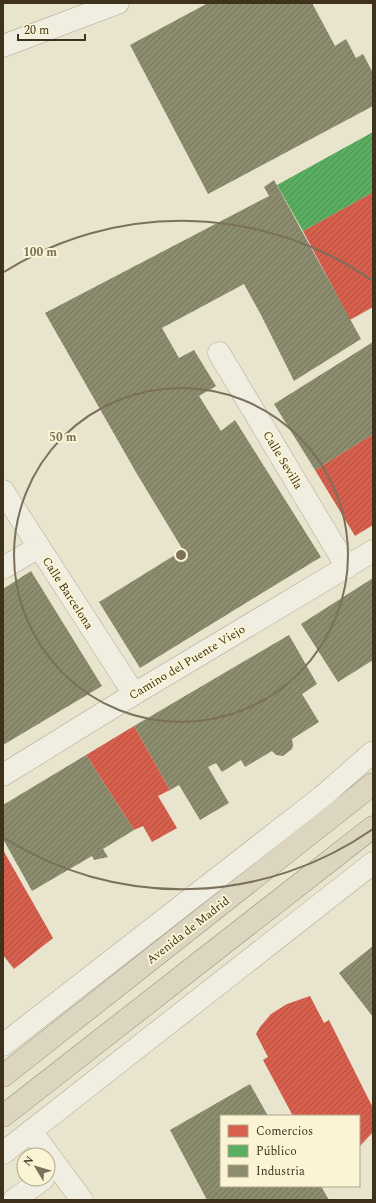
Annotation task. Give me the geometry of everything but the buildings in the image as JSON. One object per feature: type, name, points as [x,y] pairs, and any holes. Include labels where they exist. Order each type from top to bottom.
[{"type":"highway","name":"Avenida de Madrid","points":[[3,1076],[373,784]]},
{"type":"highway","points":[[3,1116],[373,827]]},
{"type":"street","points":[[3,46],[118,3]]},
{"type":"street","name":"Calle Sevilla","points":[[219,353],[347,567]]},
{"type":"street","name":"Calle Barcelona","points":[[3,491],[134,694]]},
{"type":"street","points":[[3,568],[39,547]]},
{"type":"street","name":"Camino del Puente Viejo","points":[[3,775],[134,694],[373,551]]},
{"type":"street","points":[[3,1044],[323,796],[373,752]]},
{"type":"street","points":[[3,1153],[373,863]]},
{"type":"street","points":[[32,1131],[39,1147]]},
{"type":"street","points":[[56,1179],[82,1200]]},
{"type":"street","points":[[14,1200],[32,1187]]}]
